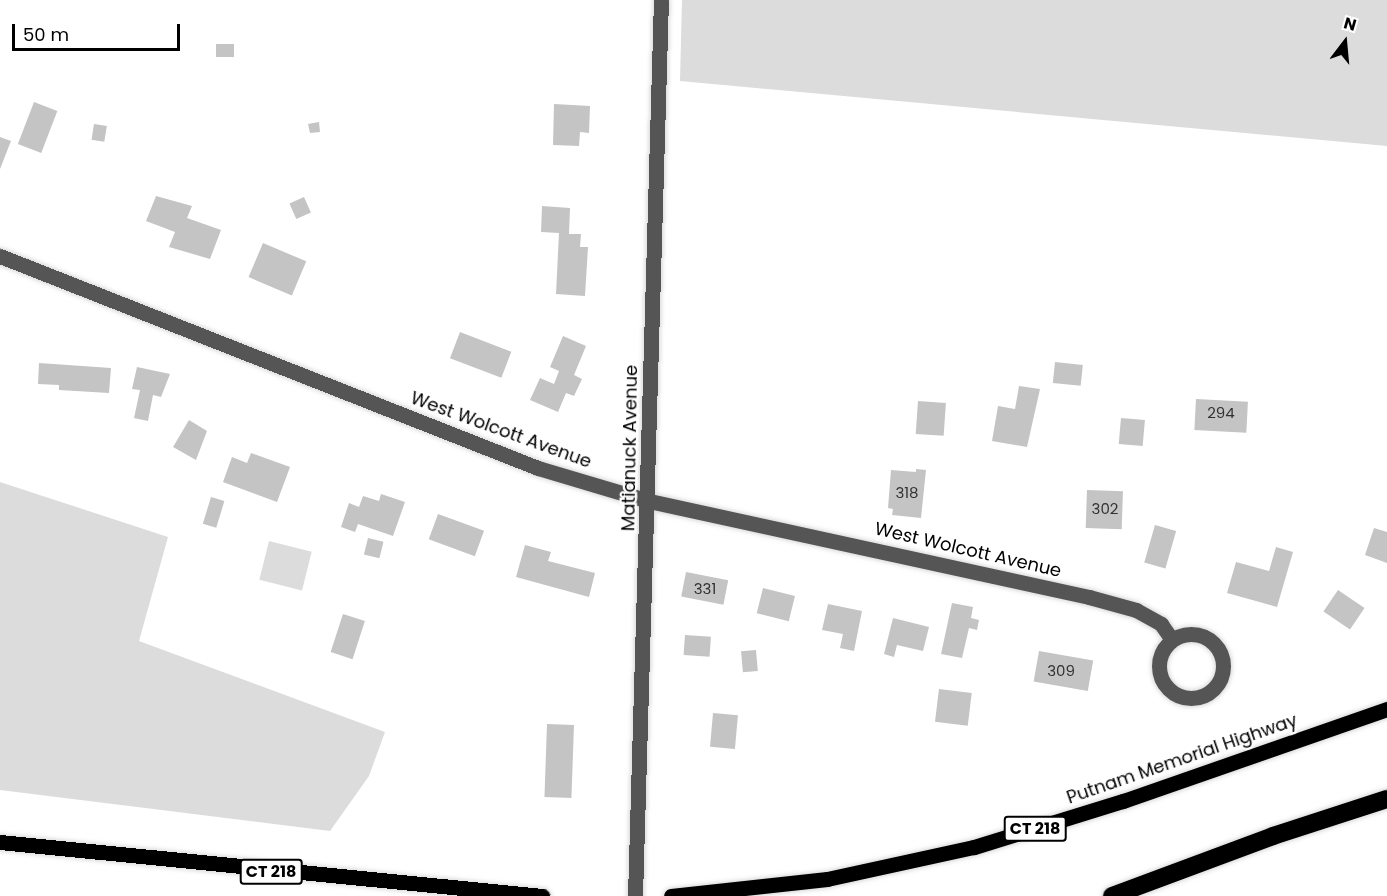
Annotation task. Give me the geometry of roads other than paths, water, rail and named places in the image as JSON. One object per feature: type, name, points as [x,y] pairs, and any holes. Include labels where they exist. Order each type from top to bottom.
[{"type":"highway","points":[[1112,896],[1273,836],[1387,799]]},
{"type":"main road","name":"Putnam Memorial Highway","points":[[671,896],[827,879],[974,847],[1123,801],[1387,709]]},
{"type":"main road","name":"CT 218","points":[[0,842],[542,896]]},
{"type":"street","name":"Matianuck Avenue","points":[[635,896],[649,501],[661,0]]},
{"type":"street","name":"West Wolcott Avenue","points":[[0,256],[537,468],[649,501],[1089,597],[1136,610],[1161,624],[1172,640]]},
{"type":"street","points":[[1194,634],[1216,645],[1223,668],[1212,690],[1188,698],[1166,686],[1159,661],[1172,640],[1194,634]]}]
